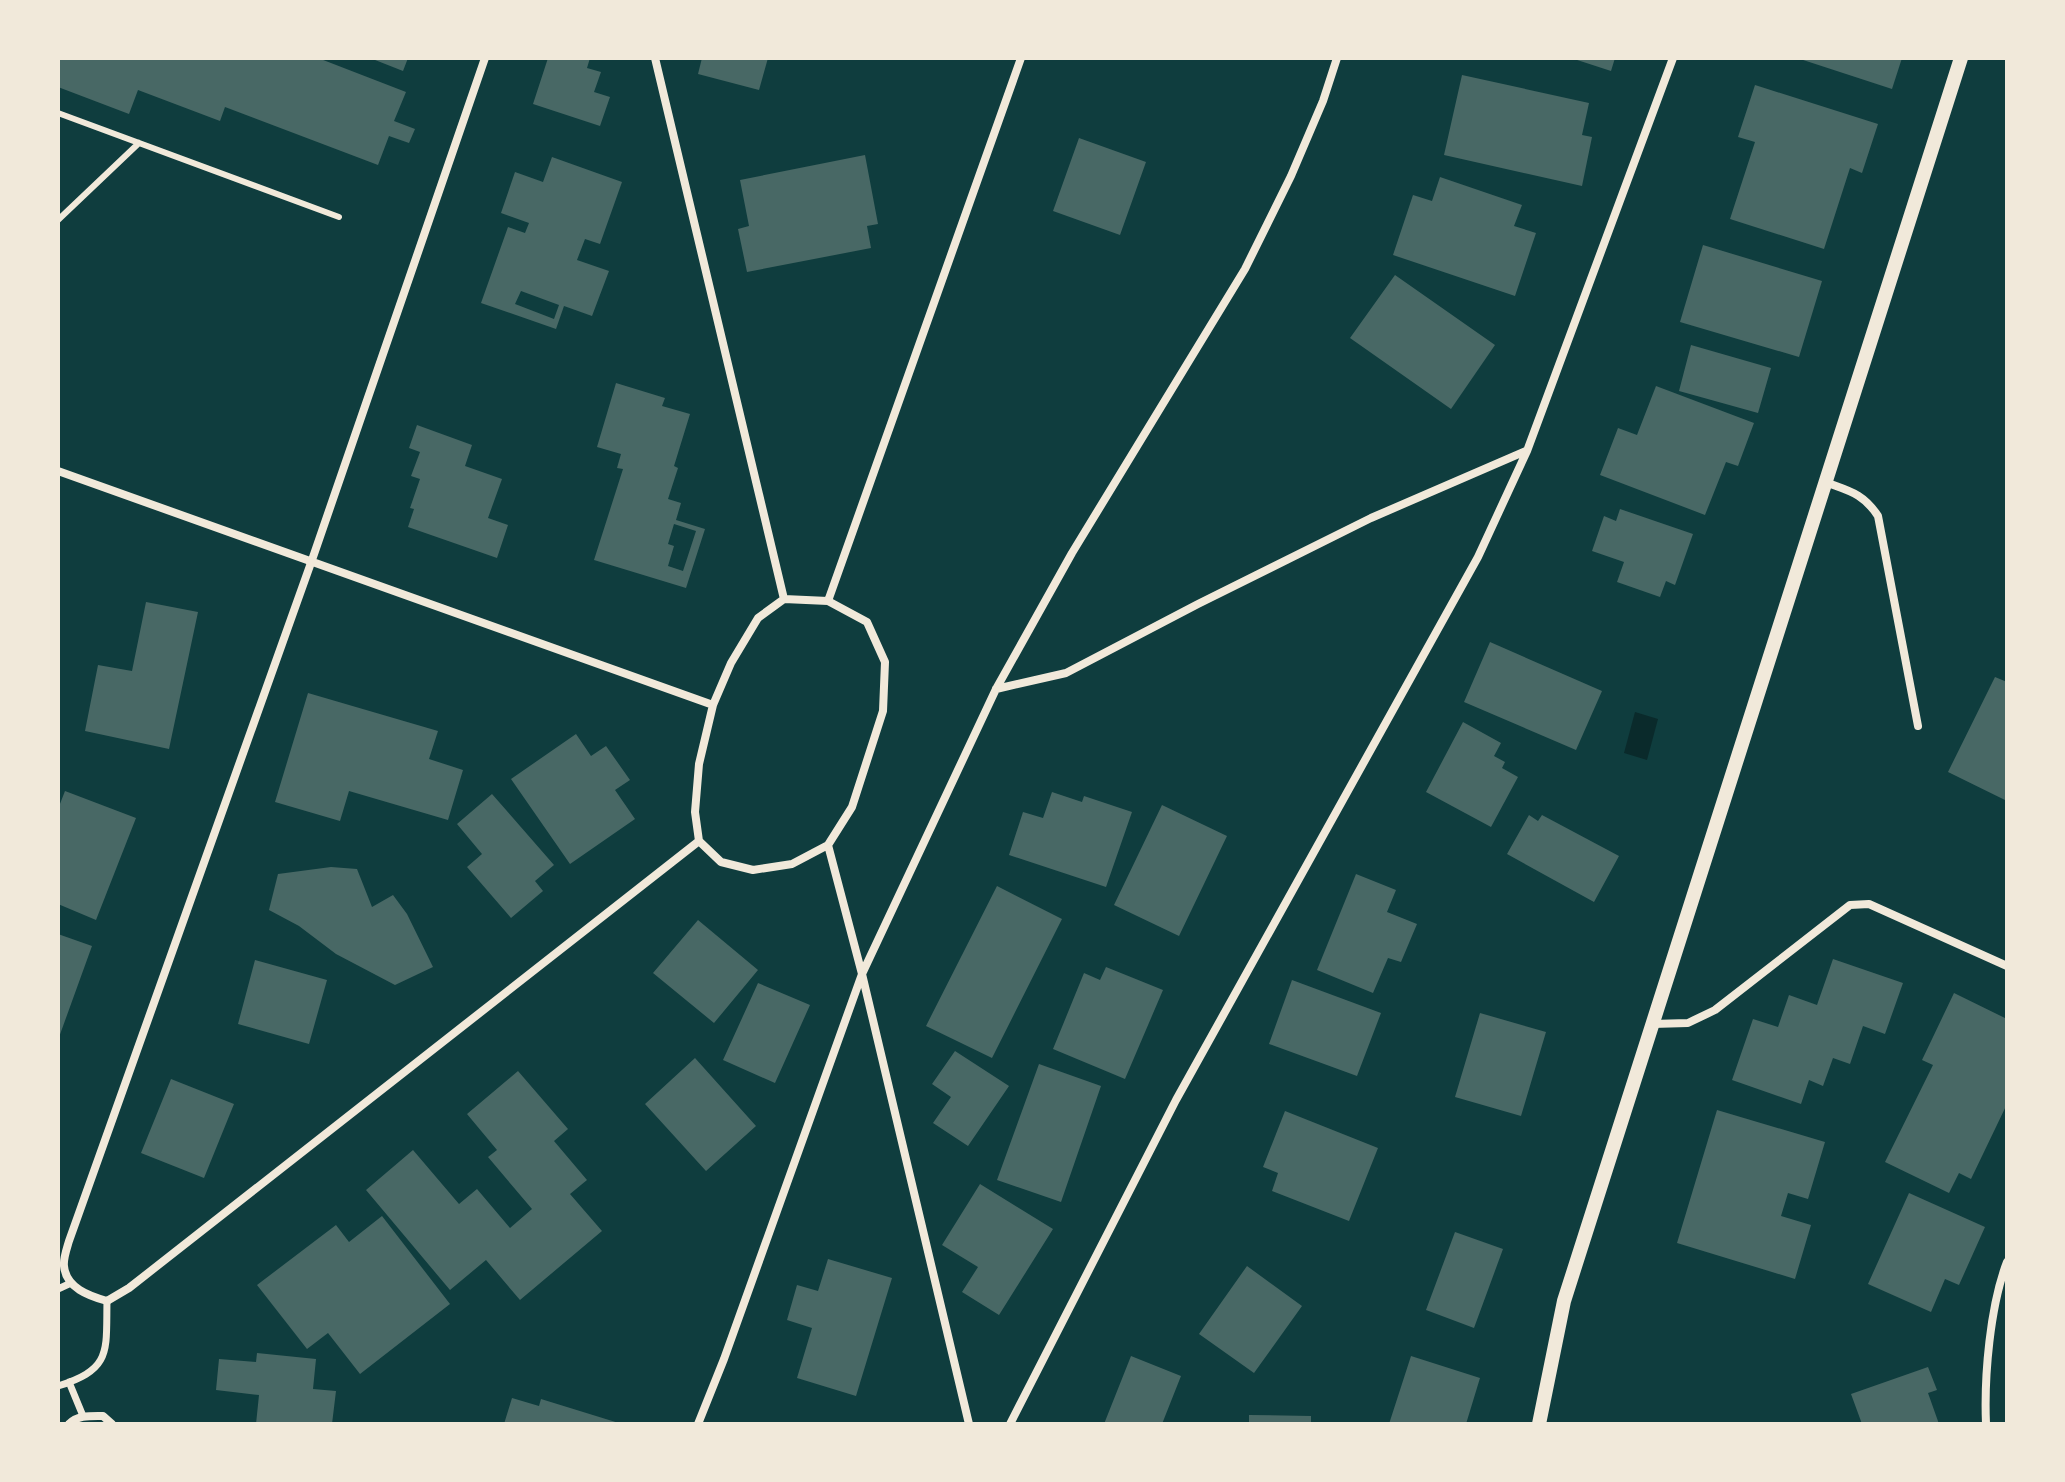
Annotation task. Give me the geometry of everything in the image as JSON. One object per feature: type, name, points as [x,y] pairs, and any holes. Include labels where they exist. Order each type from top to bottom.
[{"type":"street","points":[[485,58],[312,560],[69,1241],[64,1267],[71,1283],[86,1295],[107,1301],[129,1288],[699,841]]},
{"type":"street","points":[[655,58],[784,599]]},
{"type":"street","points":[[828,601],[1021,58]]},
{"type":"street","points":[[698,1424],[862,974],[996,689],[1072,553],[1245,269],[1291,176],[1323,101],[1337,58]]},
{"type":"street","points":[[1010,1424],[1176,1100],[1478,557],[1527,451],[1673,58]]},
{"type":"street","points":[[1539,1424],[1564,1301],[1961,58]]},
{"type":"street","points":[[996,689],[1066,673],[1371,518],[1527,451]]},
{"type":"street","points":[[58,471],[713,705]]},
{"type":"street","points":[[1825,482],[1869,501],[1878,516],[1918,726]]},
{"type":"street","points":[[784,599],[828,601],[867,622],[885,662],[883,711],[852,807],[828,845],[792,864],[753,870],[721,862],[699,841],[695,812],[699,764],[713,705],[731,663],[758,618],[784,599]]},
{"type":"street","points":[[828,845],[862,974],[969,1424]]},
{"type":"street","points":[[1651,1024],[1688,1023],[1715,1010],[1850,905],[1869,904],[2007,966]]},
{"type":"street","points":[[1986,1424],[1991,1342],[1999,1282],[2007,1262]]},
{"type":"street","points":[[58,1289],[71,1283]]},
{"type":"street","points":[[58,1386],[97,1368],[104,1351],[107,1301]]},
{"type":"street","points":[[69,1382],[83,1416]]},
{"type":"street","points":[[69,1424],[83,1416],[103,1416],[112,1424]]},
{"type":"lane","points":[[58,113],[339,217]]},
{"type":"lane","points":[[58,220],[139,143]]},
{"type":"water","points":[[1635,712],[1658,719],[1647,760],[1624,753]]},
{"type":"building","points":[[58,58],[318,58],[406,92],[394,121],[415,129],[409,143],[389,136],[378,165],[225,107],[220,121],[138,90],[129,114],[58,87]]},
{"type":"building","points":[[370,58],[408,58],[403,71]]},
{"type":"building","points":[[548,58],[590,58],[587,68],[601,72],[594,92],[610,97],[600,126],[533,104]]},
{"type":"building","points":[[702,58],[768,58],[759,90],[698,74]]},
{"type":"building","points":[[1571,58],[1615,58],[1611,71]]},
{"type":"building","points":[[1797,58],[1902,58],[1892,89]]},
{"type":"building","points":[[1462,75],[1589,103],[1582,135],[1592,137],[1582,186],[1444,155]]},
{"type":"building","points":[[1755,85],[1878,124],[1862,173],[1850,168],[1824,249],[1730,219],[1755,142],[1738,137]]},
{"type":"building","points":[[1079,138],[1146,162],[1120,235],[1053,211]]},
{"type":"building","points":[[865,155],[878,224],[867,226],[871,248],[747,272],[738,229],[749,226],[740,180]]},
{"type":"building","points":[[552,157],[622,182],[600,244],[585,239],[577,260],[609,271],[592,316],[564,306],[556,329],[481,303],[508,227],[525,233],[529,223],[501,213],[515,172],[543,182]],"holes":[[[521,291],[559,305],[554,319],[515,304]]]},
{"type":"building","points":[[1440,177],[1522,205],[1514,226],[1536,233],[1515,296],[1393,255],[1413,195],[1432,201]]},
{"type":"building","points":[[1703,245],[1822,281],[1799,357],[1680,322]]},
{"type":"building","points":[[1395,275],[1495,345],[1451,409],[1350,338]]},
{"type":"building","points":[[1691,345],[1771,368],[1758,413],[1679,391]]},
{"type":"building","points":[[616,383],[665,398],[662,406],[690,414],[674,466],[678,468],[668,499],[681,503],[676,520],[705,529],[686,588],[594,560],[623,469],[617,468],[621,454],[597,447]],"holes":[[[674,524],[696,531],[683,571],[668,566],[674,546],[668,544]]]},
{"type":"building","points":[[1656,386],[1754,423],[1738,466],[1726,462],[1705,515],[1600,475],[1618,428],[1637,435]]},
{"type":"building","points":[[417,425],[472,445],[465,466],[502,479],[488,518],[508,525],[497,558],[408,527],[414,509],[410,508],[420,479],[411,476],[420,452],[409,448]]},
{"type":"building","points":[[1620,509],[1693,534],[1675,585],[1666,581],[1660,597],[1617,582],[1624,562],[1592,551],[1604,516],[1616,521]]},
{"type":"building","points":[[146,602],[198,612],[169,749],[85,731],[98,665],[132,671]]},
{"type":"building","points":[[1490,642],[1602,691],[1576,750],[1464,702]]},
{"type":"building","points":[[1995,677],[2007,682],[2007,801],[1948,772]]},
{"type":"building","points":[[308,693],[438,731],[429,759],[463,770],[448,820],[349,791],[340,821],[275,802]]},
{"type":"building","points":[[1463,722],[1501,743],[1494,756],[1505,762],[1502,768],[1518,777],[1491,827],[1426,792]]},
{"type":"building","points":[[576,734],[591,756],[606,746],[630,780],[615,790],[635,819],[570,864],[511,779]]},
{"type":"building","points":[[65,791],[136,818],[96,920],[58,904],[58,809]]},
{"type":"building","points":[[1052,792],[1082,802],[1084,796],[1132,812],[1106,887],[1009,855],[1023,812],[1043,818]]},
{"type":"building","points":[[492,794],[554,865],[535,881],[543,891],[511,918],[467,867],[482,854],[457,824]]},
{"type":"building","points":[[1162,805],[1227,836],[1179,936],[1114,905]]},
{"type":"building","points":[[1529,815],[1538,821],[1542,815],[1619,856],[1594,902],[1507,854]]},
{"type":"building","points":[[331,867],[357,869],[372,907],[393,895],[407,914],[433,967],[395,985],[336,954],[299,926],[269,910],[278,874]]},
{"type":"building","points":[[1356,874],[1396,890],[1387,912],[1417,924],[1401,962],[1388,958],[1373,993],[1317,970]]},
{"type":"building","points":[[997,886],[1062,919],[992,1058],[926,1026]]},
{"type":"building","points":[[698,920],[758,970],[714,1023],[653,973]]},
{"type":"building","points":[[58,934],[92,946],[58,1040]]},
{"type":"building","points":[[1833,959],[1903,983],[1885,1034],[1863,1026],[1850,1064],[1833,1058],[1823,1086],[1809,1080],[1801,1104],[1732,1080],[1753,1019],[1778,1027],[1789,995],[1817,1005]]},
{"type":"building","points":[[255,960],[327,980],[309,1044],[238,1024]]},
{"type":"building","points":[[1106,967],[1163,990],[1125,1079],[1053,1049],[1084,973],[1100,980]]},
{"type":"building","points":[[1292,980],[1381,1013],[1357,1076],[1269,1044]]},
{"type":"building","points":[[758,983],[810,1005],[775,1083],[723,1060]]},
{"type":"building","points":[[1954,993],[2007,1019],[2007,1104],[1971,1179],[1959,1173],[1949,1193],[1885,1162],[1933,1065],[1922,1060]]},
{"type":"building","points":[[1480,1013],[1546,1032],[1521,1116],[1455,1097]]},
{"type":"building","points":[[955,1051],[1009,1086],[968,1146],[933,1123],[951,1097],[932,1084]]},
{"type":"building","points":[[695,1058],[756,1126],[706,1171],[645,1104]]},
{"type":"building","points":[[1039,1064],[1101,1086],[1061,1202],[997,1180]]},
{"type":"building","points":[[518,1071],[568,1129],[554,1141],[587,1180],[570,1194],[602,1231],[520,1300],[486,1260],[450,1290],[366,1190],[413,1150],[459,1204],[477,1189],[510,1228],[532,1209],[488,1157],[497,1150],[467,1114]]},
{"type":"building","points":[[171,1079],[234,1104],[204,1178],[141,1153]]},
{"type":"building","points":[[1717,1110],[1825,1142],[1808,1199],[1788,1193],[1781,1216],[1811,1225],[1795,1279],[1677,1243]]},
{"type":"building","points":[[1285,1111],[1378,1148],[1349,1221],[1272,1191],[1278,1173],[1263,1167]]},
{"type":"building","points":[[980,1184],[1053,1229],[999,1315],[962,1292],[978,1267],[942,1245]]},
{"type":"building","points":[[1909,1193],[1985,1227],[1959,1285],[1945,1279],[1931,1312],[1868,1284]]},
{"type":"building","points":[[382,1216],[450,1304],[360,1374],[328,1333],[307,1349],[257,1285],[336,1225],[349,1242]]},
{"type":"building","points":[[1455,1232],[1503,1249],[1474,1328],[1426,1310]]},
{"type":"building","points":[[828,1259],[892,1278],[856,1396],[797,1378],[812,1328],[787,1320],[797,1285],[818,1291]]},
{"type":"building","points":[[1247,1266],[1302,1306],[1254,1373],[1199,1334]]},
{"type":"building","points":[[257,1353],[316,1359],[313,1389],[336,1391],[332,1424],[256,1424],[259,1395],[216,1390],[219,1359],[256,1362]]},
{"type":"building","points":[[1131,1356],[1181,1376],[1162,1424],[1104,1424]]},
{"type":"building","points":[[1411,1356],[1480,1378],[1466,1424],[1389,1424]]},
{"type":"building","points":[[1928,1367],[1937,1390],[1928,1393],[1939,1424],[1862,1424],[1851,1394]]},
{"type":"building","points":[[512,1398],[539,1406],[541,1399],[622,1424],[504,1424]]},
{"type":"building","points":[[1249,1415],[1311,1416],[1311,1424],[1249,1424]]}]
